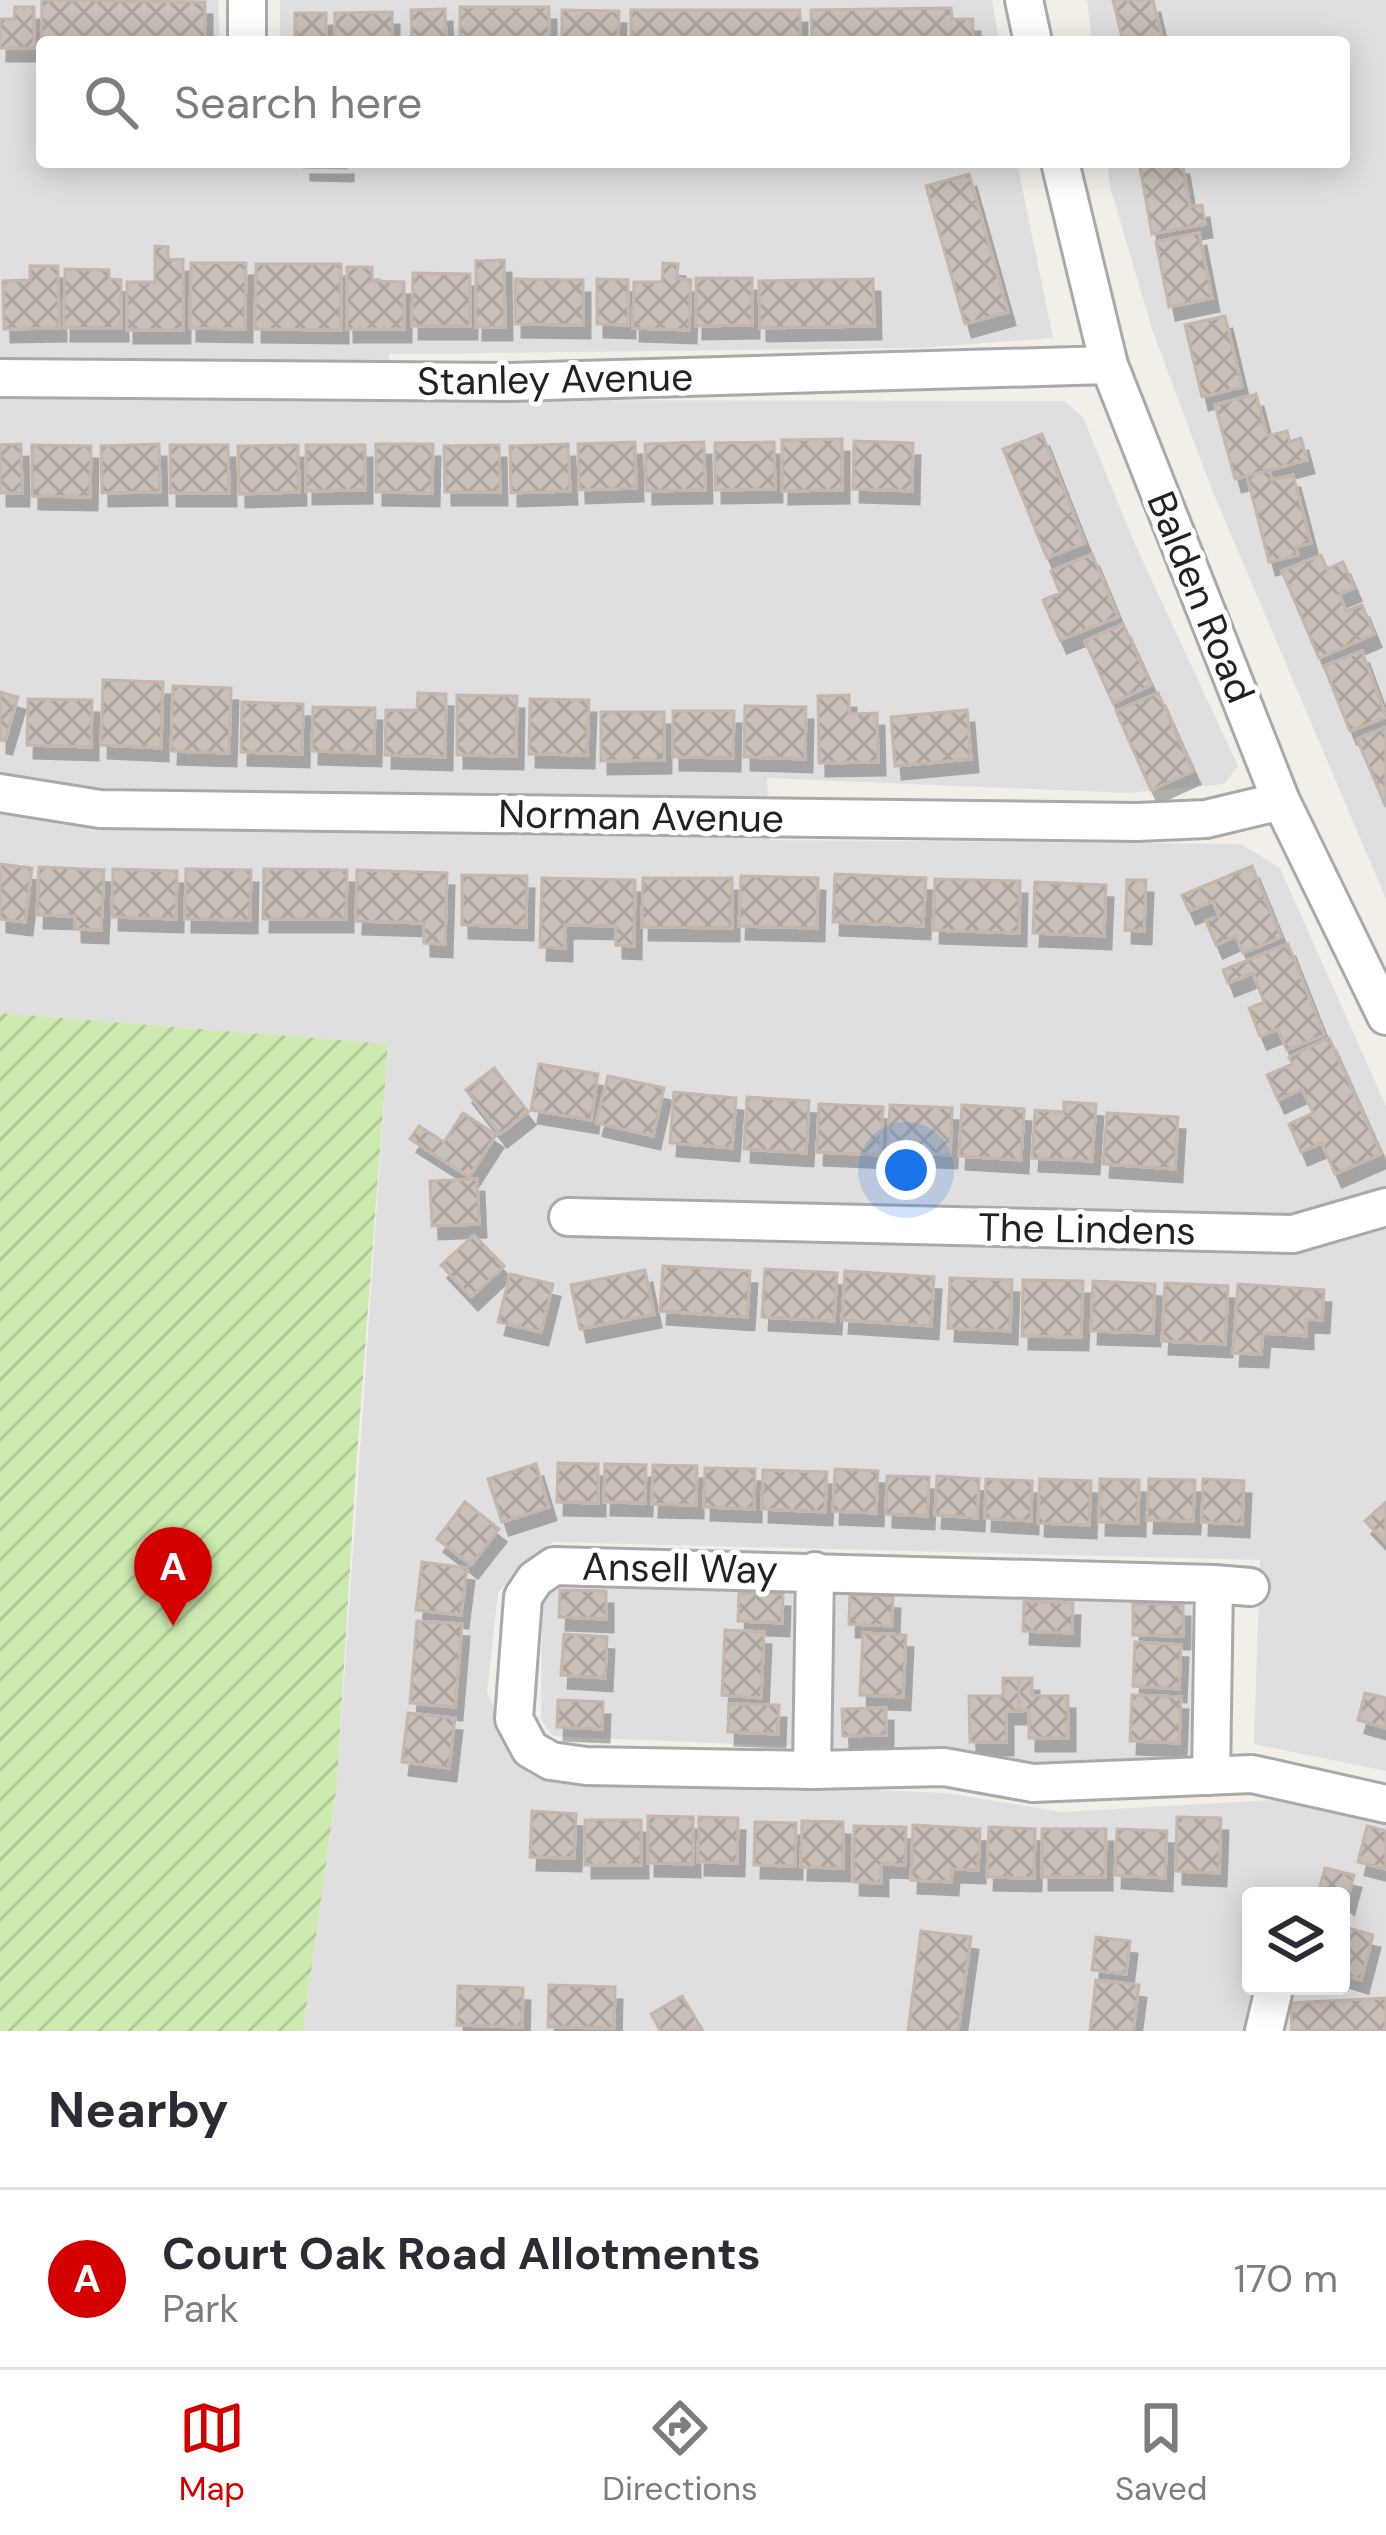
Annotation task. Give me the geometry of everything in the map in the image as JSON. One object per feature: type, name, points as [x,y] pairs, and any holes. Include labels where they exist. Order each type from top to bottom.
[{"type":"street","points":[[247,0],[248,36]]},
{"type":"street","points":[[1024,0],[1032,36]]},
{"type":"street","name":"Balden Road","points":[[1061,168],[1109,365],[1281,801],[1386,1016]]},
{"type":"street","name":"Stanley Avenue","points":[[0,379],[509,382],[1109,365]]},
{"type":"street","name":"Norman Avenue","points":[[0,793],[100,809],[1137,822],[1206,819],[1281,801]]},
{"type":"street","name":"The Lindens","points":[[568,1216],[1293,1234],[1386,1208]]},
{"type":"street","name":"Ansell Way","points":[[1250,1587],[554,1566],[535,1579],[523,1597],[514,1719],[530,1749],[551,1761],[586,1766],[812,1771],[944,1767],[1033,1783],[1252,1774],[1386,1804]]},
{"type":"street","points":[[812,1771],[815,1571]]},
{"type":"street","points":[[1211,1776],[1214,1585]]},
{"type":"street","points":[[1264,2031],[1273,1995]]},
{"type":"shaded area","points":[[0,0],[218,0],[220,36],[36,36],[36,168],[1018,168],[1053,338],[919,348],[389,354],[393,400],[1064,401],[1083,417],[1134,542],[1238,766],[1224,784],[1128,793],[767,778],[770,840],[1241,844],[1280,868],[1386,1106],[1386,1771],[1254,1744],[1260,1560],[552,1542],[498,1592],[487,1693],[523,1761],[562,1777],[945,1793],[1062,1812],[1274,1800],[1386,1823],[1386,2031],[303,2031],[337,1783],[388,1044],[0,1013]]},
{"type":"shaded area","points":[[280,0],[992,0],[998,36],[280,36]]},
{"type":"shaded area","points":[[1087,0],[1386,0],[1386,899],[1212,490],[1153,332],[1108,168],[1350,168],[1350,36],[1091,36]]},
{"type":"shaded area","points":[[556,1581],[800,1586],[801,1747],[553,1736],[541,1720],[542,1601]]},
{"type":"shaded area","points":[[837,1587],[1192,1595],[1190,1755],[1027,1766],[826,1757]]},
{"type":"green space","points":[[0,1013],[388,1044],[337,1783],[303,2031],[0,2031]]},
{"type":"building","points":[[42,0],[205,2],[205,36],[42,36]]},
{"type":"building","points":[[1113,0],[1153,0],[1162,36],[1122,36]]},
{"type":"building","points":[[15,7],[34,7],[34,48],[0,48],[0,19],[14,19]]},
{"type":"building","points":[[460,7],[549,7],[549,36],[460,36]]},
{"type":"building","points":[[951,8],[952,19],[973,19],[973,36],[812,36],[811,10]]},
{"type":"building","points":[[445,9],[446,36],[412,36],[411,10]]},
{"type":"building","points":[[562,10],[619,11],[618,36],[562,36]]},
{"type":"building","points":[[631,10],[800,10],[800,36],[631,36]]},
{"type":"building","points":[[392,12],[392,36],[335,36],[335,13]]},
{"type":"building","points":[[295,13],[326,13],[326,36],[295,36]]},
{"type":"building","points":[[1140,168],[1183,168],[1190,207],[1202,205],[1205,224],[1152,234]]},
{"type":"building","points":[[969,174],[1008,312],[965,324],[926,186]]},
{"type":"building","points":[[1199,233],[1212,298],[1169,307],[1156,242]]},
{"type":"building","points":[[155,246],[168,247],[168,260],[183,259],[183,330],[127,330],[127,282],[155,282]]},
{"type":"building","points":[[504,260],[505,327],[476,327],[476,261]]},
{"type":"building","points":[[191,263],[246,263],[245,329],[190,328]]},
{"type":"building","points":[[663,263],[678,264],[677,279],[691,280],[689,330],[633,328],[634,282],[662,282]]},
{"type":"building","points":[[256,264],[341,264],[341,330],[255,329]]},
{"type":"building","points":[[30,266],[58,266],[59,328],[4,329],[3,281],[30,280]]},
{"type":"building","points":[[347,267],[372,267],[372,281],[404,282],[404,329],[347,329]]},
{"type":"building","points":[[65,269],[109,270],[109,279],[121,280],[121,328],[64,328]]},
{"type":"building","points":[[413,273],[470,274],[470,326],[412,326]]},
{"type":"building","points":[[696,278],[752,278],[752,325],[696,326]]},
{"type":"building","points":[[515,279],[583,280],[583,325],[515,324]]},
{"type":"building","points":[[597,279],[628,280],[628,325],[597,324]]},
{"type":"building","points":[[873,279],[874,326],[760,328],[759,281]]},
{"type":"building","points":[[1225,316],[1242,387],[1202,397],[1185,325]]},
{"type":"building","points":[[1256,394],[1267,436],[1287,431],[1290,442],[1301,438],[1307,460],[1235,479],[1215,405]]},
{"type":"building","points":[[1042,434],[1085,543],[1047,558],[1003,449]]},
{"type":"building","points":[[842,439],[842,490],[782,491],[782,440]]},
{"type":"building","points":[[854,441],[913,443],[912,491],[853,489]]},
{"type":"building","points":[[635,442],[636,488],[579,490],[578,444]]},
{"type":"building","points":[[704,442],[705,490],[646,491],[645,444]]},
{"type":"building","points":[[774,442],[775,489],[715,490],[715,443]]},
{"type":"building","points":[[21,444],[22,493],[0,493],[0,445]]},
{"type":"building","points":[[159,444],[160,492],[102,493],[101,446]]},
{"type":"building","points":[[376,444],[433,444],[432,493],[376,492]]},
{"type":"building","points":[[568,444],[570,491],[511,493],[510,446]]},
{"type":"building","points":[[32,445],[91,446],[90,497],[32,496]]},
{"type":"building","points":[[170,445],[228,445],[229,493],[170,493]]},
{"type":"building","points":[[298,445],[299,492],[239,494],[238,446]]},
{"type":"building","points":[[306,445],[365,445],[365,490],[306,491]]},
{"type":"building","points":[[499,445],[500,492],[445,492],[444,446]]},
{"type":"building","points":[[1269,470],[1272,480],[1293,475],[1311,543],[1296,547],[1298,555],[1269,562],[1247,476]]},
{"type":"building","points":[[1092,554],[1118,617],[1060,640],[1043,600],[1060,593],[1051,571]]},
{"type":"building","points":[[1321,555],[1327,569],[1343,562],[1354,588],[1339,594],[1346,611],[1362,605],[1374,634],[1319,658],[1282,571]]},
{"type":"building","points":[[1123,624],[1151,685],[1113,703],[1085,641]]},
{"type":"building","points":[[1362,651],[1386,717],[1350,731],[1324,666]]},
{"type":"building","points":[[103,680],[163,682],[161,748],[101,745]]},
{"type":"building","points":[[173,686],[231,688],[229,753],[171,751]]},
{"type":"building","points":[[0,692],[18,697],[5,741],[0,740]]},
{"type":"building","points":[[418,693],[446,694],[445,757],[385,755],[386,710],[417,710]]},
{"type":"building","points":[[1158,693],[1193,771],[1151,790],[1116,711]]},
{"type":"building","points":[[457,695],[517,696],[516,756],[457,755]]},
{"type":"building","points":[[849,695],[849,714],[877,713],[878,762],[819,763],[818,696]]},
{"type":"building","points":[[28,699],[92,700],[91,747],[27,745]]},
{"type":"building","points":[[530,699],[589,700],[587,755],[529,754]]},
{"type":"building","points":[[242,702],[303,704],[302,754],[241,752]]},
{"type":"building","points":[[745,706],[806,707],[805,759],[744,757]]},
{"type":"building","points":[[313,707],[375,708],[374,753],[312,751]]},
{"type":"building","points":[[967,710],[971,759],[895,766],[891,717]]},
{"type":"building","points":[[673,711],[734,711],[733,758],[673,757]]},
{"type":"building","points":[[601,712],[664,712],[664,760],[601,761]]},
{"type":"building","points":[[1386,727],[1386,807],[1357,739]]},
{"type":"building","points":[[0,864],[32,868],[25,922],[0,919]]},
{"type":"building","points":[[1252,866],[1281,937],[1243,953],[1236,936],[1216,945],[1206,921],[1219,916],[1213,901],[1189,911],[1182,895]]},
{"type":"building","points":[[39,867],[104,870],[101,930],[75,929],[75,916],[37,915]]},
{"type":"building","points":[[113,869],[177,871],[176,919],[112,917]]},
{"type":"building","points":[[186,869],[251,870],[250,920],[185,919]]},
{"type":"building","points":[[264,869],[347,870],[346,919],[263,919]]},
{"type":"building","points":[[357,870],[447,873],[445,944],[424,943],[424,923],[356,921]]},
{"type":"building","points":[[835,874],[926,878],[923,926],[833,922]]},
{"type":"building","points":[[462,875],[527,876],[526,927],[462,925]]},
{"type":"building","points":[[741,876],[818,878],[817,928],[739,926]]},
{"type":"building","points":[[542,878],[635,880],[634,946],[616,945],[616,926],[565,925],[565,948],[540,947]]},
{"type":"building","points":[[643,878],[732,878],[732,928],[642,927]]},
{"type":"building","points":[[935,879],[1020,881],[1019,933],[933,930]]},
{"type":"building","points":[[1127,880],[1146,880],[1144,931],[1125,930]]},
{"type":"building","points":[[1035,882],[1106,885],[1104,936],[1033,933]]},
{"type":"building","points":[[1288,944],[1324,1035],[1287,1050],[1278,1029],[1260,1036],[1249,1008],[1264,1002],[1253,973],[1228,983],[1223,970]]},
{"type":"building","points":[[1329,1038],[1381,1154],[1335,1174],[1322,1143],[1301,1152],[1289,1124],[1313,1113],[1302,1089],[1278,1100],[1267,1075],[1292,1064],[1289,1057]]},
{"type":"building","points":[[539,1064],[598,1074],[591,1120],[531,1110]]},
{"type":"building","points":[[494,1068],[528,1112],[500,1134],[466,1090]]},
{"type":"building","points":[[608,1076],[664,1088],[653,1136],[596,1123]]},
{"type":"building","points":[[674,1092],[736,1098],[732,1148],[670,1143]]},
{"type":"building","points":[[747,1097],[809,1101],[806,1153],[744,1149]]},
{"type":"building","points":[[1064,1102],[1096,1104],[1092,1161],[1032,1158],[1035,1110],[1064,1112]]},
{"type":"building","points":[[819,1104],[883,1107],[880,1155],[817,1152]]},
{"type":"building","points":[[890,1105],[952,1108],[950,1155],[888,1152]]},
{"type":"building","points":[[962,1105],[1024,1109],[1021,1160],[959,1156]]},
{"type":"building","points":[[463,1113],[496,1135],[469,1177],[410,1139],[419,1126],[444,1142]]},
{"type":"building","points":[[1107,1113],[1178,1117],[1175,1169],[1103,1164]]},
{"type":"building","points":[[477,1179],[479,1224],[432,1226],[430,1181]]},
{"type":"building","points":[[474,1235],[504,1266],[471,1297],[441,1265]]},
{"type":"building","points":[[663,1266],[750,1271],[747,1317],[660,1311]]},
{"type":"building","points":[[765,1269],[837,1273],[834,1321],[762,1317]]},
{"type":"building","points":[[645,1270],[654,1314],[580,1329],[571,1285]]},
{"type":"building","points":[[845,1271],[934,1277],[931,1326],[842,1320]]},
{"type":"building","points":[[510,1274],[553,1284],[541,1332],[498,1322]]},
{"type":"building","points":[[950,1278],[1012,1280],[1010,1331],[948,1328]]},
{"type":"building","points":[[1023,1280],[1083,1281],[1081,1337],[1022,1336]]},
{"type":"building","points":[[1093,1281],[1155,1284],[1153,1333],[1091,1331]]},
{"type":"building","points":[[1165,1283],[1228,1286],[1225,1344],[1162,1341]]},
{"type":"building","points":[[1238,1284],[1324,1290],[1322,1320],[1306,1319],[1306,1336],[1263,1333],[1261,1354],[1233,1353]]},
{"type":"building","points":[[558,1463],[598,1464],[598,1503],[557,1502]]},
{"type":"building","points":[[536,1464],[549,1507],[502,1522],[488,1479]]},
{"type":"building","points":[[605,1464],[646,1465],[645,1503],[604,1502]]},
{"type":"building","points":[[653,1465],[697,1466],[696,1505],[652,1504]]},
{"type":"building","points":[[705,1468],[755,1469],[754,1509],[704,1507]]},
{"type":"building","points":[[835,1469],[878,1471],[876,1513],[833,1511]]},
{"type":"building","points":[[763,1470],[827,1472],[825,1512],[762,1509]]},
{"type":"building","points":[[887,1476],[929,1477],[927,1516],[886,1514]]},
{"type":"building","points":[[937,1476],[979,1479],[977,1518],[935,1515]]},
{"type":"building","points":[[986,1479],[1032,1481],[1031,1521],[985,1518]]},
{"type":"building","points":[[1040,1479],[1091,1481],[1089,1525],[1038,1523]]},
{"type":"building","points":[[1100,1479],[1139,1480],[1138,1523],[1099,1522]]},
{"type":"building","points":[[1149,1479],[1195,1480],[1193,1521],[1147,1520]]},
{"type":"building","points":[[1203,1479],[1244,1481],[1242,1524],[1202,1522]]},
{"type":"building","points":[[465,1502],[499,1529],[471,1565],[437,1539]]},
{"type":"building","points":[[1386,1502],[1386,1543],[1365,1521]]},
{"type":"building","points":[[422,1562],[467,1568],[461,1615],[416,1610]]},
{"type":"building","points":[[560,1590],[606,1591],[606,1619],[559,1617]]},
{"type":"building","points":[[739,1593],[783,1594],[782,1623],[738,1621]]},
{"type":"building","points":[[850,1594],[893,1596],[892,1626],[849,1624]]},
{"type":"building","points":[[1024,1601],[1073,1603],[1072,1633],[1023,1631]]},
{"type":"building","points":[[1133,1604],[1183,1604],[1183,1636],[1133,1635]]},
{"type":"building","points":[[417,1621],[462,1624],[455,1707],[410,1703]]},
{"type":"building","points":[[725,1630],[764,1632],[761,1698],[722,1695]]},
{"type":"building","points":[[863,1633],[906,1635],[903,1697],[860,1695]]},
{"type":"building","points":[[564,1634],[607,1637],[605,1678],[561,1675]]},
{"type":"building","points":[[1135,1642],[1181,1645],[1179,1689],[1133,1686]]},
{"type":"building","points":[[1003,1678],[1019,1678],[1019,1711],[1006,1711],[1006,1742],[970,1742],[969,1696],[1003,1696]]},
{"type":"building","points":[[1019,1678],[1032,1678],[1032,1696],[1068,1696],[1068,1738],[1029,1738],[1029,1710],[1019,1711]]},
{"type":"building","points":[[1365,1693],[1386,1698],[1386,1728],[1358,1720]]},
{"type":"building","points":[[1132,1695],[1181,1697],[1179,1743],[1130,1741]]},
{"type":"building","points":[[558,1700],[603,1702],[602,1729],[557,1727]]},
{"type":"building","points":[[729,1704],[779,1705],[778,1734],[728,1732]]},
{"type":"building","points":[[886,1708],[886,1735],[843,1736],[842,1709]]},
{"type":"building","points":[[408,1713],[455,1718],[449,1768],[402,1762]]},
{"type":"building","points":[[532,1811],[576,1814],[574,1858],[530,1857]]},
{"type":"building","points":[[648,1816],[693,1817],[693,1864],[648,1863]]},
{"type":"building","points":[[699,1817],[738,1818],[737,1863],[698,1862]]},
{"type":"building","points":[[1177,1817],[1221,1818],[1219,1873],[1176,1871]]},
{"type":"building","points":[[585,1820],[641,1820],[641,1865],[585,1865]]},
{"type":"building","points":[[802,1821],[843,1822],[843,1868],[801,1867]]},
{"type":"building","points":[[755,1822],[796,1823],[795,1866],[754,1865]]},
{"type":"building","points":[[913,1825],[980,1829],[978,1870],[952,1869],[951,1882],[911,1880]]},
{"type":"building","points":[[854,1826],[906,1827],[905,1865],[881,1864],[881,1883],[853,1882]]},
{"type":"building","points":[[1367,1826],[1386,1831],[1386,1869],[1358,1862]]},
{"type":"building","points":[[989,1827],[1035,1829],[1034,1878],[987,1877]]},
{"type":"building","points":[[1042,1829],[1106,1829],[1105,1877],[1042,1877]]},
{"type":"building","points":[[1117,1829],[1167,1831],[1165,1878],[1115,1875]]},
{"type":"building","points":[[1325,1868],[1354,1875],[1350,1890],[1320,1887]]},
{"type":"building","points":[[1350,1929],[1373,1935],[1361,1980],[1350,1977]]},
{"type":"building","points":[[921,1931],[971,1937],[958,2031],[908,2031]]},
{"type":"building","points":[[1096,1937],[1130,1941],[1126,1974],[1092,1970]]},
{"type":"building","points":[[1096,1980],[1139,1985],[1133,2031],[1090,2031]]},
{"type":"building","points":[[549,1985],[615,1987],[614,2028],[548,2027]]},
{"type":"building","points":[[458,1986],[523,1988],[522,2027],[457,2025]]},
{"type":"building","points":[[682,1996],[703,2031],[661,2031],[651,2014]]},
{"type":"building","points":[[1386,1998],[1386,2031],[1292,2031],[1291,2003]]},
{"type":"place","name":"Court Oak Road Allotments","points":[[173,1626]]}]
